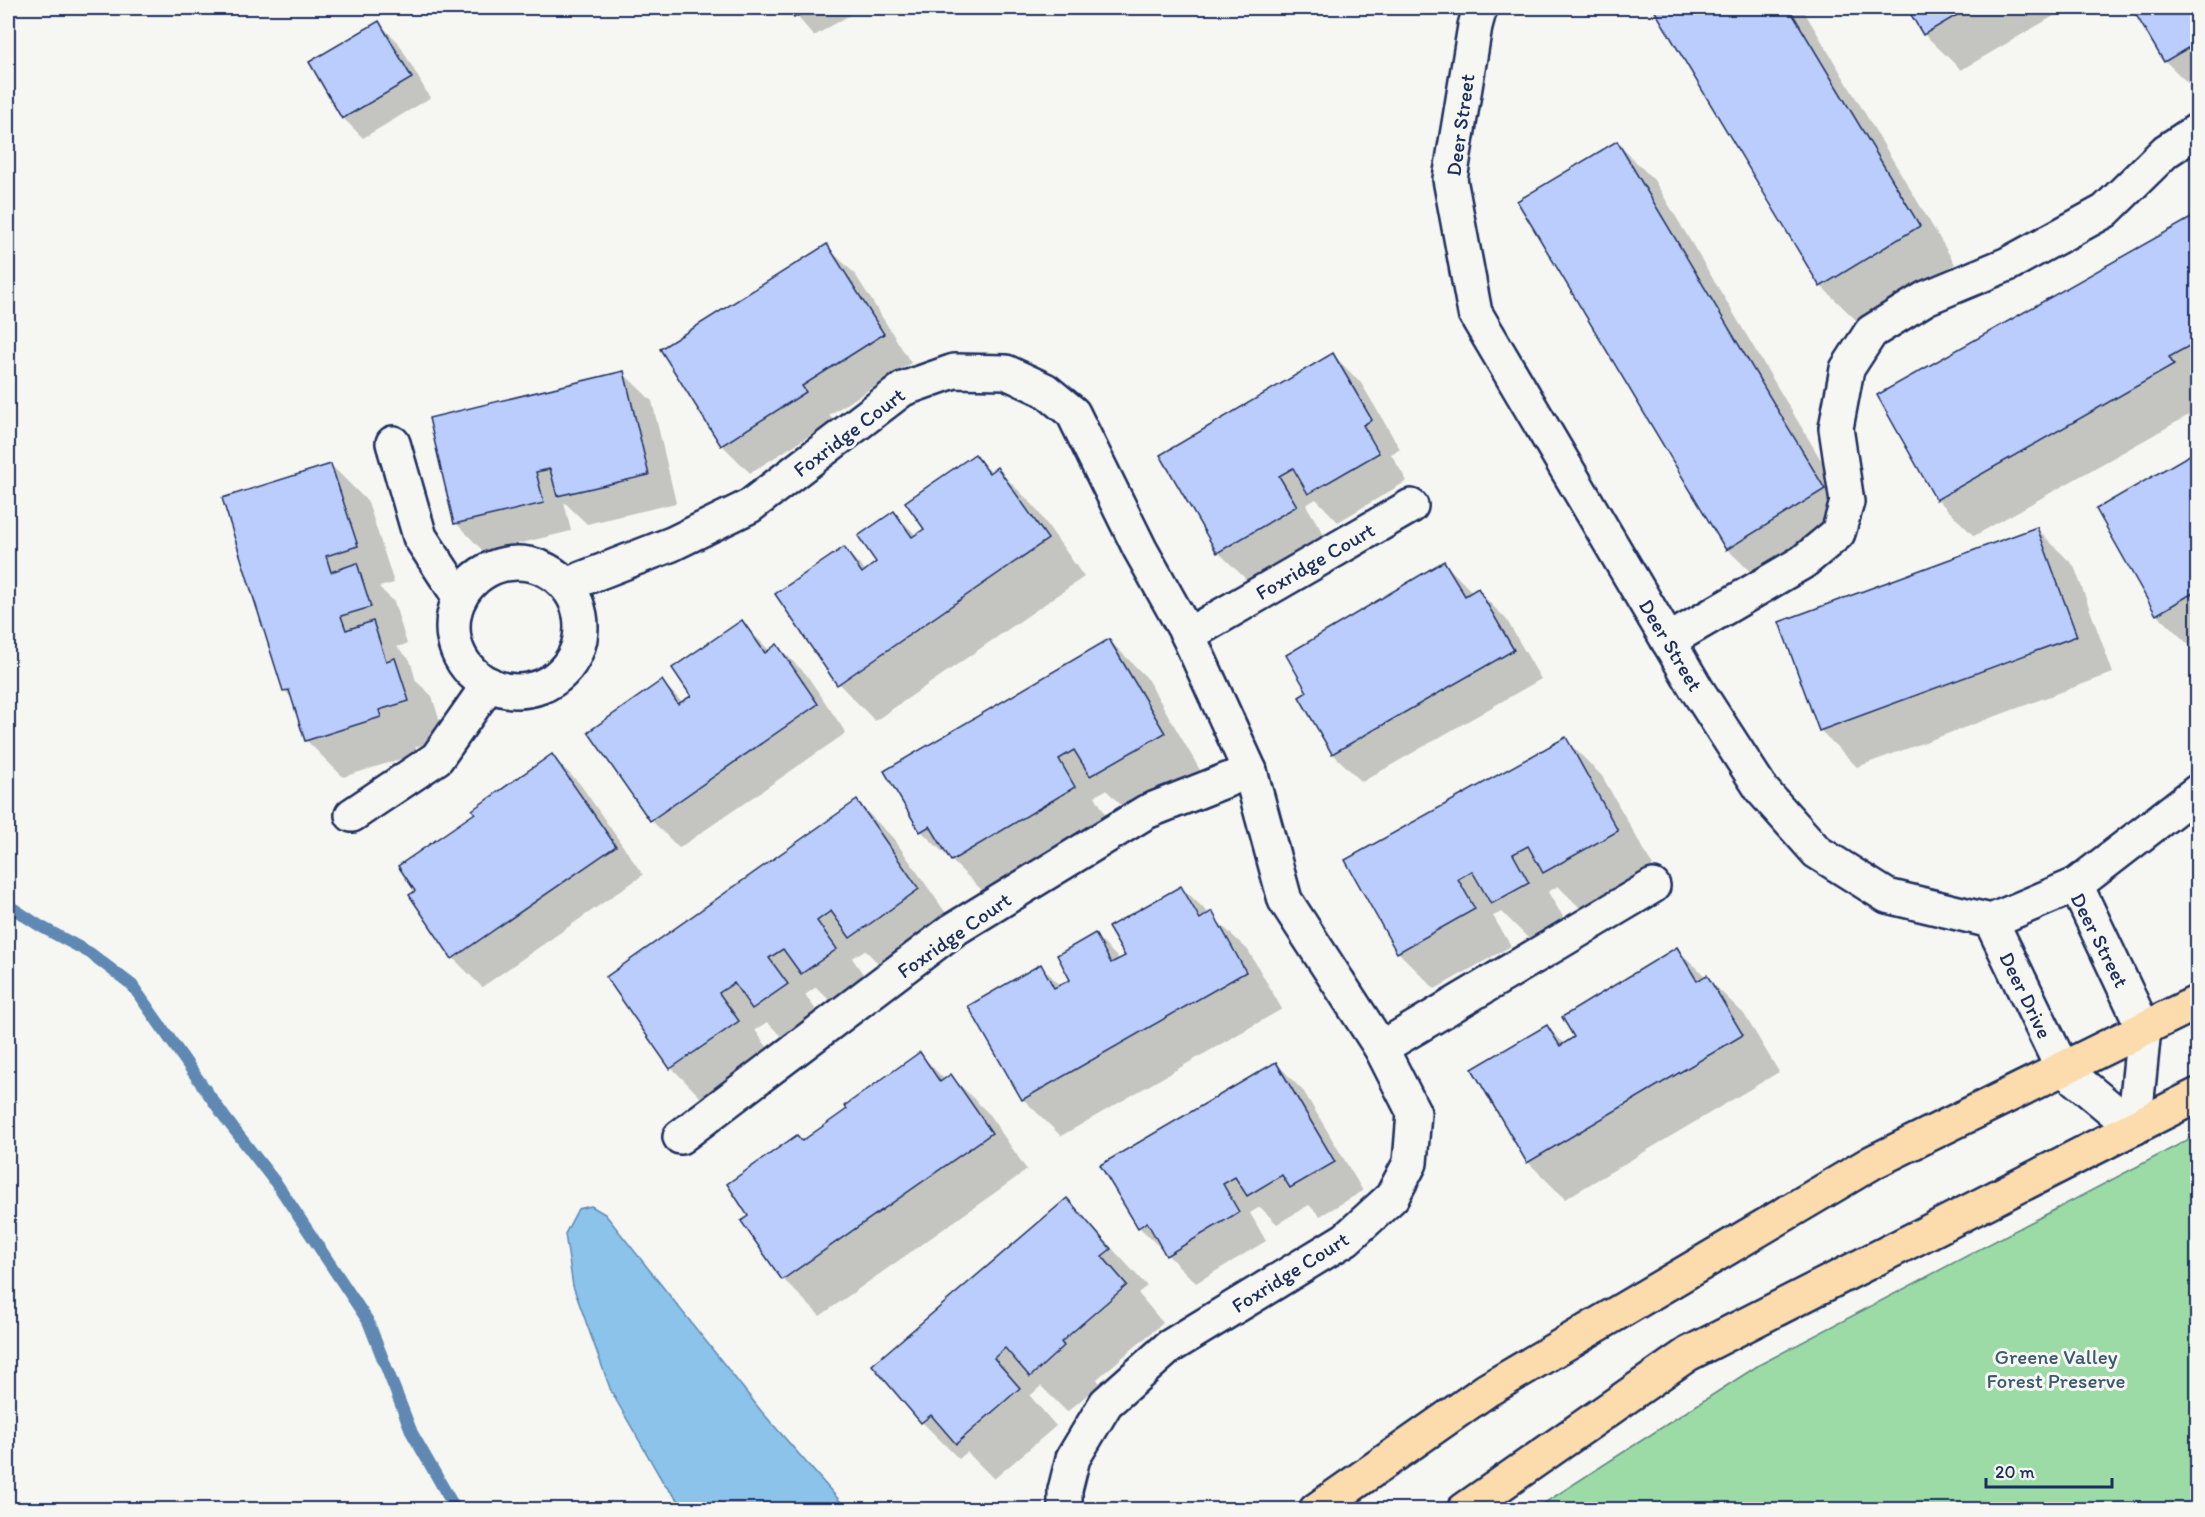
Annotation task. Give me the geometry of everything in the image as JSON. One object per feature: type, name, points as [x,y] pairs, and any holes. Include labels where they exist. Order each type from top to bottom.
[{"type":"main road","points":[[1316,1509],[1487,1390],[1873,1162],[2198,1002]]},
{"type":"main road","points":[[1464,1509],[1688,1354],[2198,1095]]},
{"type":"street","name":"Deer Street","points":[[1480,8],[1475,26],[1450,179],[1476,313],[1668,641],[1762,790],[1817,852],[1887,896],[1990,921],[2076,885],[2144,1029]]},
{"type":"street","points":[[1668,641],[1803,562],[1838,532],[1846,502],[1836,428],[1847,369],[1871,332],[1926,298],[2008,264],[2105,211],[2166,151],[2198,130]]},
{"type":"street","name":"Foxridge Court","points":[[566,585],[672,544],[750,506],[903,389],[954,371],[1006,372],[1045,390],[1073,413],[1140,549],[1188,635],[1250,771],[1286,900],[1382,1048],[1414,1113],[1410,1163],[1392,1197],[1346,1239],[1169,1347],[1106,1403],[1073,1458],[1073,1503]]},
{"type":"street","points":[[393,443],[420,537],[460,598]]},
{"type":"street","name":"Foxridge Court","points":[[1188,635],[1411,506]]},
{"type":"street","points":[[510,562],[530,564],[550,571],[566,585],[577,604],[582,625],[579,647],[568,666],[552,681],[532,689],[510,690],[489,684],[473,673],[460,656],[454,637],[454,617],[460,598],[472,581],[489,569],[510,562]]},
{"type":"street","points":[[352,815],[437,758],[489,684]]},
{"type":"street","name":"Foxridge Court","points":[[680,1137],[953,930],[1146,812],[1250,771]]},
{"type":"street","points":[[2076,885],[2198,791]]},
{"type":"street","points":[[1382,1048],[1653,886]]},
{"type":"street","name":"Deer Drive","points":[[1990,921],[2062,1068]]},
{"type":"street","points":[[2134,1128],[2144,1029]]},
{"type":"street","points":[[2062,1068],[2134,1128]]},
{"type":"green space","name":"Greene Valley Forest Preserve","points":[[2197,1135],[2197,1509],[1535,1509],[1759,1365]]},
{"type":"water","points":[[591,1206],[605,1214],[762,1412],[847,1509],[686,1509],[664,1484],[611,1391],[573,1286],[565,1234],[578,1209]]},
{"type":"building","points":[[788,8],[811,8],[794,18]]},
{"type":"building","points":[[1653,8],[1789,8],[1920,226],[1820,287]]},
{"type":"building","points":[[1907,8],[1969,8],[1923,35]]},
{"type":"building","points":[[2132,8],[2198,8],[2198,42],[2164,62]]},
{"type":"building","points":[[379,21],[412,78],[342,119],[309,62]]},
{"type":"building","points":[[1617,141],[1825,489],[1726,550],[1517,201]]},
{"type":"building","points":[[2198,214],[2198,341],[2169,357],[2174,365],[1936,500],[1877,395]]},
{"type":"building","points":[[827,244],[884,334],[802,386],[806,392],[721,446],[660,349]]},
{"type":"building","points":[[1333,353],[1372,420],[1363,425],[1379,453],[1308,494],[1293,468],[1279,476],[1297,506],[1217,553],[1160,455]]},
{"type":"building","points":[[624,371],[649,475],[557,496],[550,469],[536,472],[544,503],[454,524],[429,418]]},
{"type":"building","points":[[2198,450],[2198,590],[2156,615],[2096,509]]},
{"type":"building","points":[[975,454],[989,473],[997,467],[1048,539],[837,685],[775,594],[844,547],[862,573],[876,562],[858,536],[894,511],[912,537],[924,529],[905,502]]},
{"type":"building","points":[[331,464],[358,546],[326,556],[331,572],[357,563],[371,607],[341,616],[346,630],[373,621],[386,661],[395,658],[409,701],[379,710],[381,717],[305,741],[289,690],[283,691],[222,498]]},
{"type":"building","points":[[2037,527],[2077,636],[1819,731],[1779,622]]},
{"type":"building","points":[[1444,561],[1465,596],[1478,588],[1514,650],[1332,754],[1299,697],[1307,692],[1286,655]]},
{"type":"building","points":[[742,620],[765,653],[777,644],[818,704],[650,821],[588,732],[662,680],[678,704],[691,696],[672,668]]},
{"type":"building","points":[[1109,639],[1165,733],[1090,776],[1074,750],[1059,759],[1075,787],[951,861],[930,826],[920,832],[884,771]]},
{"type":"building","points":[[1566,737],[1618,831],[1543,873],[1528,846],[1513,854],[1529,883],[1491,904],[1472,871],[1458,879],[1475,909],[1397,953],[1345,860]]},
{"type":"building","points":[[552,754],[616,846],[452,959],[409,895],[415,891],[398,866],[475,813],[472,810]]},
{"type":"building","points":[[857,800],[919,889],[850,938],[831,911],[817,921],[837,949],[801,974],[783,949],[769,958],[788,984],[752,1009],[734,983],[719,993],[739,1021],[670,1069],[606,977]]},
{"type":"building","points":[[1181,886],[1200,919],[1212,911],[1246,972],[1022,1100],[968,1006],[1041,964],[1054,988],[1070,980],[1057,955],[1095,933],[1111,963],[1125,956],[1108,927]]},
{"type":"building","points":[[1677,947],[1697,981],[1707,975],[1743,1035],[1527,1163],[1472,1069],[1547,1025],[1560,1046],[1574,1037],[1562,1017]]},
{"type":"building","points":[[920,1052],[940,1082],[951,1074],[992,1133],[782,1280],[741,1221],[748,1216],[727,1184],[797,1135],[802,1141],[847,1109],[844,1106]]},
{"type":"building","points":[[1276,1062],[1335,1162],[1290,1188],[1282,1175],[1247,1196],[1235,1177],[1223,1184],[1239,1212],[1166,1256],[1147,1222],[1138,1228],[1100,1165]]},
{"type":"building","points":[[1067,1198],[1111,1249],[1102,1256],[1127,1285],[1061,1342],[1064,1346],[1030,1377],[1005,1348],[994,1358],[1020,1388],[956,1444],[931,1415],[921,1423],[872,1365]]},
{"type":"waterway","points":[[8,905],[40,926],[90,953],[132,985],[226,1119],[279,1187],[368,1321],[412,1433],[456,1510]]}]
